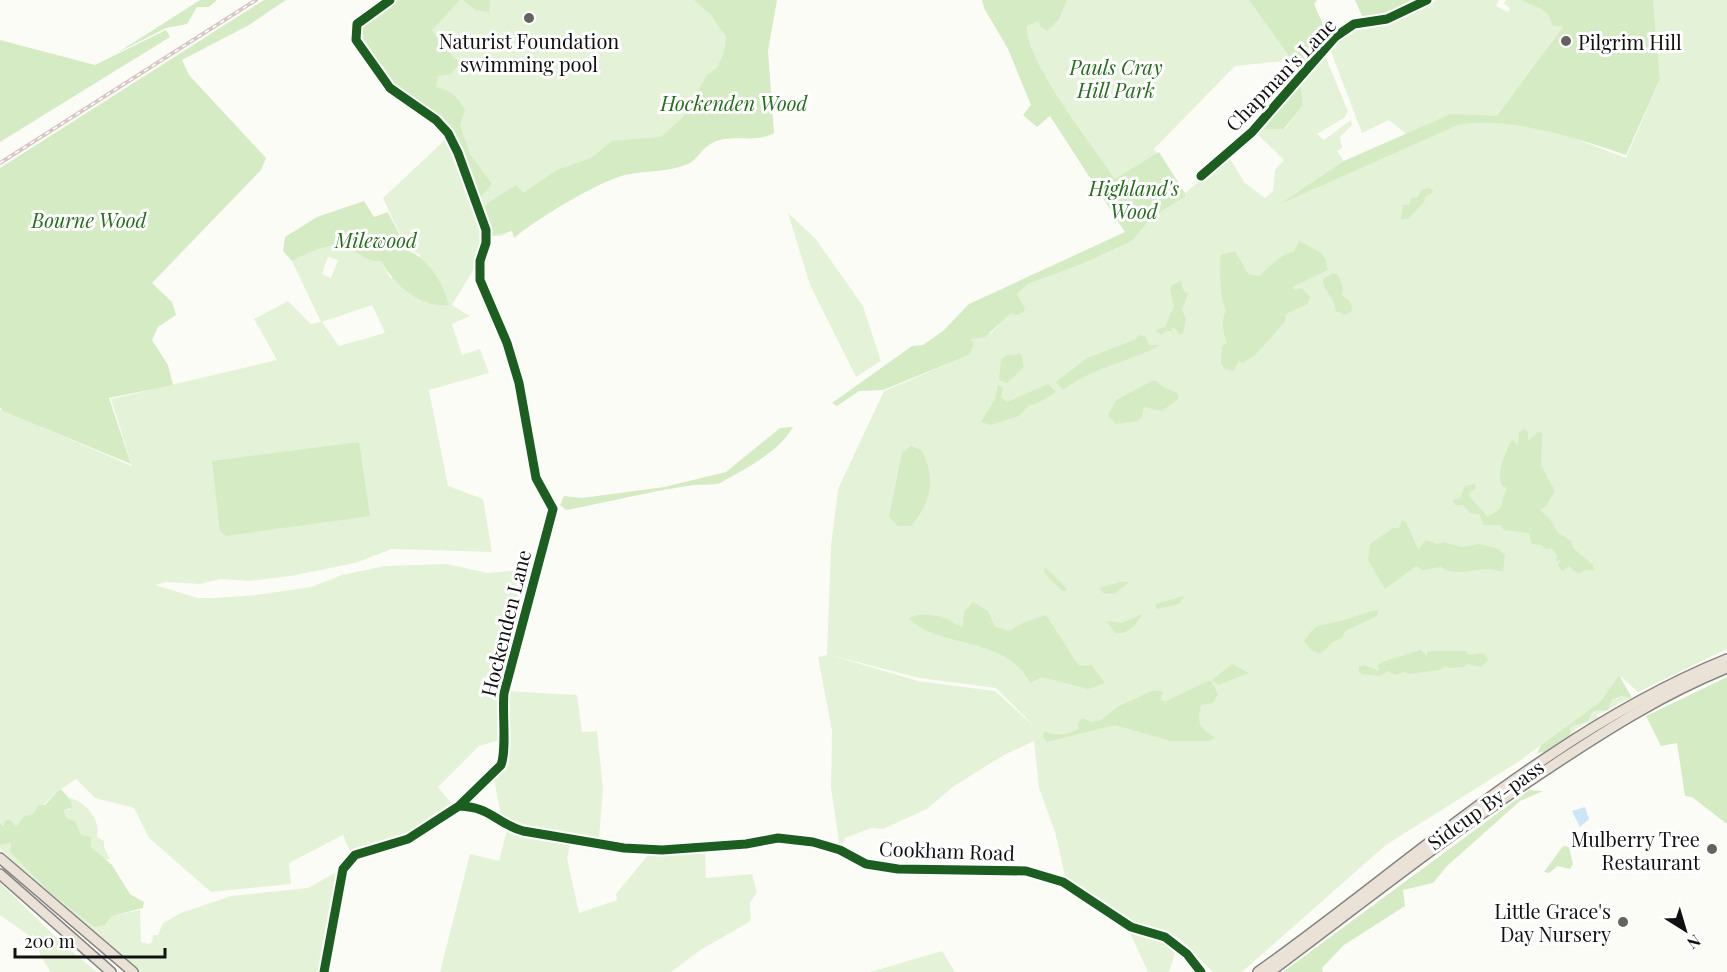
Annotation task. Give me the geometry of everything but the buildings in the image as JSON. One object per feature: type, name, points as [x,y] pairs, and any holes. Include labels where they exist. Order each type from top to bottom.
[{"type":"highway","name":"Sidcup By-pass","points":[[1258,972],[1495,795],[1562,749],[1652,694],[1727,659]]},
{"type":"highway","name":"Sidcup By-pass","points":[[1270,972],[1529,781],[1618,723],[1727,668]]},
{"type":"highway","points":[[0,858],[133,972]]},
{"type":"highway","points":[[0,874],[111,972]]},
{"type":"street","name":"Hockenden Lane","points":[[324,972],[343,869],[349,860],[355,855],[408,839],[459,806],[493,775],[504,756],[501,716],[504,693],[513,651],[553,509],[536,478],[519,383],[501,325],[480,280],[480,261],[486,243],[486,230],[454,142],[436,120],[390,88],[356,40],[357,24],[390,0]]},
{"type":"street","name":"Chapman's Lane","points":[[1201,176],[1252,132],[1335,37],[1354,24],[1387,19],[1427,0]]},
{"type":"street","points":[[472,794],[478,807]]},
{"type":"street","name":"Cookham Road","points":[[459,806],[478,807],[510,827],[523,831],[624,848],[694,848],[746,844],[778,838],[813,842],[840,850],[866,864],[898,869],[1026,871],[1063,882],[1131,927],[1165,938],[1187,954],[1201,972]]},
{"type":"green space","points":[[200,0],[217,0],[209,7],[197,7],[187,24],[166,28],[117,53]]},
{"type":"green space","name":"Bourne Wood","points":[[264,0],[286,0],[249,25],[182,60],[189,75],[266,158],[261,170],[152,283],[172,302],[176,315],[158,327],[152,340],[168,365],[173,385],[109,398],[131,464],[3,411],[0,407],[0,168]]},
{"type":"green space","points":[[391,0],[460,0],[432,30],[445,49],[460,63],[451,74],[438,76],[436,87],[453,95],[465,110],[460,125],[470,154],[492,184],[478,200],[456,141],[449,129],[437,118],[391,88],[356,40],[358,24]]},
{"type":"green space","points":[[392,0],[767,0],[733,77],[622,171],[501,236],[492,236],[471,187],[456,142],[449,130],[359,24]]},
{"type":"green space","points":[[463,0],[490,0],[489,12],[475,10]]},
{"type":"green space","name":"Hockenden Wood","points":[[694,0],[777,0],[768,51],[774,133],[759,138],[719,140],[708,145],[688,164],[672,169],[633,173],[600,185],[537,221],[514,238],[512,231],[492,236],[482,210],[488,203],[516,185],[523,193],[557,170],[591,158],[612,141],[661,137],[682,118],[707,75],[717,68],[724,52],[726,37],[712,16]]},
{"type":"green space","name":"Highland's Wood","points":[[982,0],[1067,0],[1059,19],[1047,31],[1040,26],[1039,21],[1027,26],[1029,41],[1048,81],[1115,179],[1159,152],[1185,193],[1185,197],[1152,217],[1132,241],[1087,262],[1028,284],[1017,294],[1025,308],[1024,312],[1017,315],[1011,313],[985,337],[970,339],[974,344],[969,355],[883,390],[859,391],[837,406],[832,403],[912,346],[923,345],[943,331],[969,304],[1125,232],[1050,116],[1037,127],[1023,115],[1031,105],[1008,49],[984,8]]},
{"type":"green space","name":"Pauls Cray Hill Park","points":[[986,0],[1317,0],[1314,4],[1329,39],[1305,59],[1235,66],[1154,149],[1177,183],[1125,232],[1008,49]]},
{"type":"green space","points":[[1249,0],[1317,0],[1314,4],[1329,39],[1300,71]]},
{"type":"green space","points":[[1355,0],[1420,0],[1364,20]]},
{"type":"green space","points":[[1437,0],[1499,0],[1496,6],[1508,12],[1510,8],[1504,4],[1506,0],[1537,0],[1563,27],[1498,116],[1571,137],[1626,158],[1660,79],[1653,0],[1727,0],[1727,649],[1638,692],[1619,675],[1600,702],[1518,762],[1386,845],[1242,972],[1213,972],[1179,938],[1125,919],[1066,880],[1055,832],[1039,788],[1034,741],[1004,755],[954,786],[927,809],[883,829],[871,828],[845,838],[840,849],[831,788],[832,731],[818,657],[827,655],[831,546],[838,489],[884,391],[969,355],[969,339],[991,333],[1011,312],[1025,308],[1017,294],[1028,284],[1087,262],[1132,241],[1152,217],[1185,197],[1185,193],[1217,166],[1230,159],[1245,183],[1265,198],[1273,191],[1275,170],[1284,160],[1257,134],[1257,129],[1285,129],[1303,105],[1300,80],[1325,56],[1348,111],[1344,118],[1317,134],[1324,140],[1351,120],[1352,125],[1340,137],[1342,148],[1337,151],[1344,161],[1406,134],[1389,120],[1362,133],[1330,49],[1354,29],[1387,23]],"holes":[[[830,655],[919,678],[996,688],[1036,728],[995,691],[918,681]]]},
{"type":"green space","points":[[1521,0],[1653,0],[1660,79],[1626,155],[1544,130],[1523,126],[1460,124],[1280,204],[1344,161],[1451,114],[1497,116],[1563,27],[1552,25],[1548,14]]},
{"type":"green space","points":[[166,30],[170,37],[0,142],[0,40],[95,65]]},
{"type":"green space","points":[[1300,80],[1303,105],[1284,129],[1258,129]]},
{"type":"green space","points":[[447,138],[479,224],[482,242],[472,272],[452,305],[470,316],[452,324],[462,355],[480,349],[489,373],[429,390],[448,486],[483,499],[492,552],[392,549],[355,563],[291,576],[250,581],[220,579],[200,584],[166,582],[155,585],[198,598],[214,598],[311,587],[342,575],[385,566],[446,564],[488,573],[534,569],[500,696],[500,740],[479,746],[438,787],[451,803],[414,831],[351,854],[343,835],[289,863],[291,884],[211,892],[149,838],[134,808],[95,798],[76,779],[58,791],[33,815],[27,815],[16,827],[4,826],[0,823],[0,409],[132,466],[111,399],[277,360],[254,319],[288,301],[311,324],[321,322],[292,261],[321,248],[343,247],[369,260],[381,261],[391,279],[421,255],[406,248],[383,198]],"holes":[[[328,257],[338,260],[331,278],[322,274]],[[372,305],[385,333],[339,346],[322,322]]]},
{"type":"green space","points":[[1428,188],[1433,190],[1432,193],[1426,196],[1424,202],[1408,219],[1401,219],[1403,205],[1409,205],[1411,198],[1418,197],[1421,190]]},
{"type":"green space","name":"Milewood","points":[[364,201],[374,217],[388,212],[407,250],[422,259],[434,273],[449,305],[428,303],[419,299],[393,278],[381,261],[369,260],[343,247],[321,248],[292,261],[283,251],[285,237],[317,217]]},
{"type":"green space","points":[[788,213],[815,238],[863,306],[881,361],[856,377],[810,285]]},
{"type":"green space","points":[[1299,241],[1320,252],[1326,260],[1328,270],[1292,287],[1295,290],[1302,288],[1310,297],[1307,304],[1286,314],[1285,322],[1254,356],[1242,363],[1239,361],[1233,371],[1225,369],[1221,363],[1222,346],[1227,343],[1223,327],[1226,310],[1220,283],[1221,255],[1235,251],[1248,274],[1260,276],[1279,258],[1294,252]]},
{"type":"green space","points":[[1333,273],[1338,275],[1343,288],[1342,296],[1351,306],[1352,311],[1345,315],[1336,311],[1323,283],[1323,279]]},
{"type":"green space","points":[[1181,281],[1183,290],[1188,294],[1182,310],[1186,319],[1183,333],[1180,335],[1176,329],[1170,327],[1173,331],[1166,331],[1161,335],[1155,330],[1165,327],[1174,306],[1170,290],[1172,285]]},
{"type":"green space","points":[[1139,335],[1146,337],[1149,345],[1161,345],[1086,376],[1063,390],[1056,382],[1087,358],[1134,340]]},
{"type":"green space","points":[[1021,354],[1024,367],[1007,383],[999,380],[1001,359],[1007,355]]},
{"type":"green space","points":[[1152,381],[1157,381],[1178,394],[1178,399],[1162,411],[1144,407],[1142,417],[1138,421],[1116,424],[1108,415],[1116,400]]},
{"type":"green space","points":[[1048,384],[1056,392],[1036,404],[1029,405],[1019,416],[991,425],[981,422],[995,399],[998,385],[1003,388],[1001,397],[1007,402]]},
{"type":"green space","points":[[793,427],[770,452],[719,483],[678,487],[566,510],[560,505],[564,496],[582,498],[664,487],[726,472],[780,428]]},
{"type":"green space","points":[[1524,429],[1528,432],[1528,441],[1538,432],[1542,433],[1541,465],[1555,491],[1546,506],[1540,510],[1550,519],[1558,533],[1571,541],[1573,548],[1593,565],[1594,571],[1586,570],[1578,574],[1569,566],[1562,571],[1558,565],[1561,559],[1555,562],[1558,557],[1552,548],[1545,549],[1542,545],[1532,544],[1529,533],[1504,530],[1500,525],[1484,525],[1479,514],[1470,513],[1463,505],[1455,505],[1452,500],[1460,498],[1465,486],[1475,484],[1476,489],[1470,492],[1469,496],[1487,516],[1497,511],[1502,505],[1507,488],[1502,486],[1500,481],[1502,464],[1511,441],[1513,440],[1518,445],[1519,432]]},
{"type":"green space","points":[[359,442],[370,516],[226,536],[220,531],[212,461]]},
{"type":"green space","points":[[911,446],[921,450],[926,460],[930,490],[923,508],[911,526],[898,526],[889,517],[902,453]]},
{"type":"green space","points":[[1402,520],[1406,522],[1418,549],[1426,540],[1461,547],[1480,544],[1498,549],[1505,555],[1503,571],[1489,569],[1452,572],[1441,567],[1423,570],[1416,566],[1385,589],[1368,560],[1370,544],[1393,528],[1399,528]]},
{"type":"green space","points":[[1045,567],[1067,591],[1062,591],[1044,572]]},
{"type":"green space","points":[[1129,582],[1114,594],[1103,593],[1099,588]]},
{"type":"green space","points":[[1184,596],[1179,604],[1157,609],[1155,604]]},
{"type":"green space","points":[[973,602],[988,611],[995,627],[1009,631],[1025,622],[1046,615],[1079,666],[1091,665],[1105,683],[1088,689],[1042,677],[1030,683],[1019,668],[1005,657],[988,649],[935,634],[920,627],[909,618],[917,615],[931,615],[963,626],[964,612]]},
{"type":"green space","points":[[1378,610],[1377,616],[1345,631],[1342,638],[1333,642],[1320,654],[1311,650],[1304,641],[1318,626]]},
{"type":"green space","points":[[1143,614],[1132,628],[1120,633],[1115,633],[1107,621],[1121,623]]},
{"type":"green space","points":[[1421,650],[1427,656],[1427,652],[1437,651],[1465,651],[1469,655],[1483,653],[1489,659],[1481,667],[1467,664],[1464,667],[1449,668],[1446,666],[1440,670],[1409,674],[1405,672],[1396,675],[1388,671],[1380,676],[1362,674],[1359,671],[1359,667],[1365,665],[1379,671],[1378,665],[1382,662]]},
{"type":"green space","points":[[1232,664],[1249,673],[1218,685],[1212,680]]},
{"type":"green space","points":[[1619,675],[1632,698],[1621,696],[1612,700],[1608,710],[1593,711],[1588,721],[1571,727],[1570,735],[1544,752],[1537,753],[1541,745],[1600,702]]},
{"type":"green space","points":[[1727,677],[1727,824],[1692,797],[1685,796],[1677,743],[1661,746],[1646,716]]},
{"type":"green space","points":[[1211,681],[1218,694],[1213,703],[1201,705],[1200,725],[1215,738],[1208,741],[1171,741],[1115,725],[1047,742],[1043,737],[1044,731],[1062,734],[1079,729],[1078,724],[1082,718],[1092,722],[1101,720],[1117,707],[1154,690],[1164,692],[1160,700],[1166,701]]},
{"type":"green space","points":[[506,691],[577,695],[582,732],[597,731],[603,789],[599,838],[612,840],[615,845],[509,823],[501,816],[494,779],[503,766]]},
{"type":"green space","points":[[1621,696],[1632,698],[1597,714],[1598,718],[1575,729],[1571,736],[1539,756],[1570,735],[1571,727],[1588,721],[1593,711]]},
{"type":"green space","points":[[59,790],[62,790],[71,801],[72,808],[64,810],[66,818],[75,821],[81,835],[91,837],[91,847],[112,865],[130,894],[144,902],[143,908],[112,916],[105,925],[94,927],[50,893],[10,852],[11,843],[0,845],[0,823],[3,826],[6,820],[10,820],[16,827],[24,816],[33,814],[39,805],[45,805]]},
{"type":"green space","points":[[1529,790],[1543,791],[1520,801],[1447,866],[1433,883],[1403,890],[1405,906],[1344,945],[1322,968],[1323,972],[1283,972]]},
{"type":"green space","points":[[69,798],[86,807],[90,812],[97,824],[97,837],[104,841],[104,847],[110,859],[102,860],[77,831],[77,825],[66,818],[64,809],[70,810]]},
{"type":"green space","points":[[508,826],[571,840],[567,858],[579,913],[617,900],[616,894],[648,855],[705,850],[706,878],[752,874],[757,892],[750,903],[751,921],[702,949],[671,972],[440,972],[470,854],[499,861]]},
{"type":"green space","points":[[11,843],[10,852],[50,893],[94,927],[105,925],[112,916],[140,910],[141,942],[149,944],[152,942],[153,935],[158,935],[163,923],[181,913],[231,896],[308,888],[340,870],[322,972],[138,972],[100,941],[0,849],[0,845]]},
{"type":"green space","points":[[1563,846],[1569,847],[1573,864],[1570,869],[1558,866],[1549,873],[1544,872]]},
{"type":"green space","points":[[0,883],[62,943],[97,972],[51,972],[41,957],[33,934],[31,937],[0,915]]},
{"type":"green space","points":[[1129,931],[1164,941],[1176,951],[1169,972],[1148,972]]},
{"type":"green space","points":[[942,951],[955,972],[870,972]]},
{"type":"water","points":[[1585,807],[1589,819],[1580,827],[1572,811]]},
{"type":"railway","points":[[0,163],[256,0]]},
{"type":"cycle path","points":[[324,972],[343,869],[355,855],[408,839],[459,806],[501,765],[504,750],[504,693],[553,509],[536,478],[519,383],[507,343],[480,280],[480,261],[486,243],[486,230],[458,153],[448,133],[436,120],[390,88],[356,40],[357,24],[390,0]]},
{"type":"cycle path","points":[[1201,176],[1252,132],[1335,37],[1354,24],[1387,19],[1427,0]]},
{"type":"cycle path","points":[[459,806],[479,809],[523,831],[624,848],[662,850],[746,844],[778,838],[813,842],[840,850],[866,864],[898,869],[1026,871],[1063,882],[1131,927],[1165,937],[1187,954],[1201,972]]},
{"type":"place","name":"Naturist Foundation swimming pool","points":[[529,18]]},
{"type":"place","name":"Pilgrim Hill","points":[[1566,41]]},
{"type":"place","name":"Mulberry Tree Restaurant","points":[[1712,849]]},
{"type":"place","name":"Little Grace's Day Nursery","points":[[1623,922]]}]
